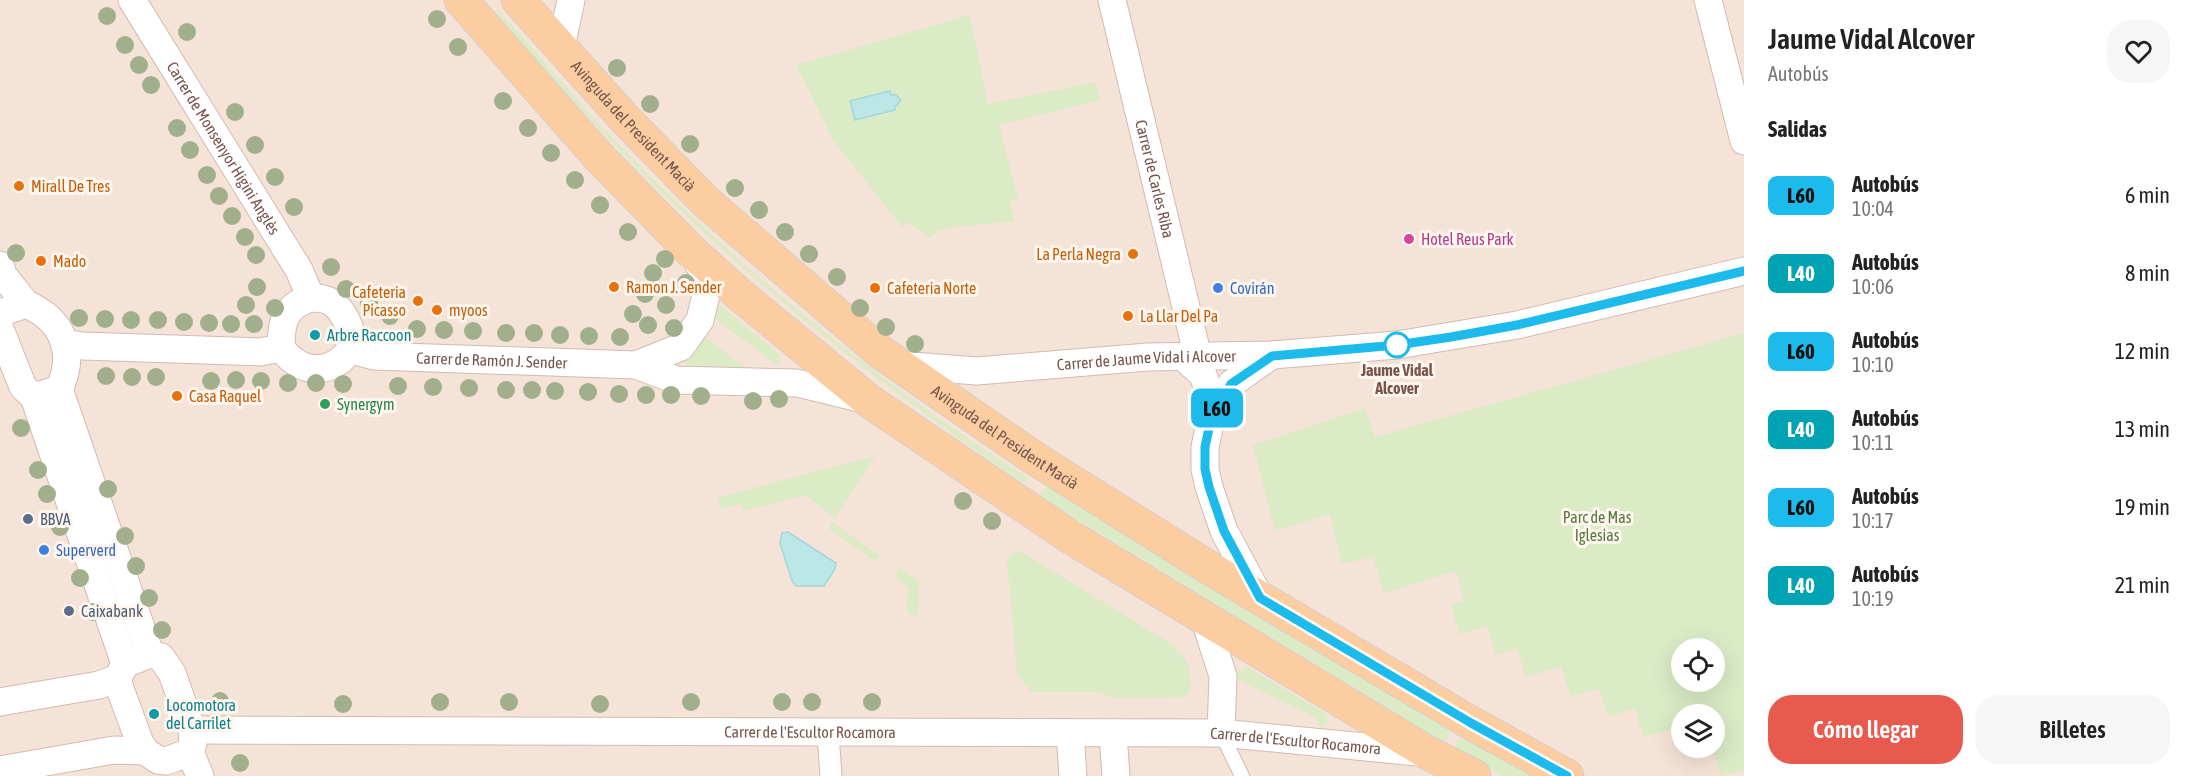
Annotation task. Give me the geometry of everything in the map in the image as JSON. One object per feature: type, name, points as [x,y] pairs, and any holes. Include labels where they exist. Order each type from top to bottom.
[{"type":"main road","points":[[460,0],[598,156],[691,251],[740,296],[869,401],[1072,538],[1428,753],[1474,776]]},
{"type":"main road","name":"Avinguda del President Macià","points":[[518,0],[625,119],[705,201],[879,351],[1034,458],[1260,598],[1471,723],[1567,776]]},
{"type":"street","name":"Carrer de Monsenyor Higini Anglès","points":[[132,0],[299,270],[311,298]]},
{"type":"street","points":[[561,47],[571,0]]},
{"type":"street","name":"Carrer de Carles Riba","points":[[1112,0],[1190,357]]},
{"type":"street","points":[[1708,0],[1744,141]]},
{"type":"street","name":"Carrer de Ramón J. Sender","points":[[636,365],[681,347],[700,320],[706,295],[703,272],[691,251]]},
{"type":"street","points":[[0,265],[3,275],[26,304],[49,317],[61,333],[66,352],[66,371],[47,393]]},
{"type":"street","name":"Carrer de Jaume Vidal i Alcover","points":[[899,365],[977,372],[1105,360],[1272,356],[1397,345],[1517,325],[1744,271]]},
{"type":"street","points":[[311,298],[331,302],[339,310],[350,331],[351,345],[344,357],[331,367],[304,368],[295,364],[281,348],[281,327],[293,304],[311,298]]},
{"type":"street","points":[[0,316],[3,312],[26,304]]},
{"type":"street","points":[[0,329],[23,387],[47,393]]},
{"type":"street","points":[[64,344],[260,352],[281,348]]},
{"type":"street","name":"Carrer de Ramón J. Sender","points":[[351,345],[359,352],[374,356],[636,365],[676,380],[797,382],[869,401]]},
{"type":"street","points":[[1211,419],[1231,384],[1272,356]]},
{"type":"street","points":[[1190,357],[1203,375],[1209,392],[1211,419],[1205,447],[1205,469],[1209,487],[1224,531],[1260,598]]},
{"type":"street","points":[[47,393],[150,654]]},
{"type":"street","points":[[47,393],[122,671],[123,696],[178,758]]},
{"type":"street","points":[[1204,617],[1223,676],[1221,733]]},
{"type":"street","points":[[0,702],[99,685],[150,654],[161,657],[172,674],[178,758]]},
{"type":"street","points":[[1171,733],[1204,713],[1223,676]]},
{"type":"street","points":[[828,733],[831,776]]},
{"type":"street","name":"Carrer de l'Escultor Rocamora","points":[[0,770],[114,750],[178,758],[828,733],[1221,733],[1428,753]]},
{"type":"street","points":[[1070,733],[1073,776]]},
{"type":"street","points":[[1113,734],[1116,776]]},
{"type":"lane","points":[[1221,733],[1242,776]]},
{"type":"shaded area","points":[[0,0],[1744,0],[1744,776],[0,776]]},
{"type":"green space","points":[[497,9],[614,139],[723,245],[820,328],[871,368],[922,406],[1028,478],[1024,483],[852,359],[742,268],[638,170],[589,119],[495,11]]},
{"type":"green space","points":[[970,15],[988,104],[1095,82],[1100,100],[999,125],[1018,199],[1010,201],[1014,221],[949,228],[938,231],[930,238],[908,222],[902,227],[833,140],[796,65]]},
{"type":"green space","points":[[719,306],[779,354],[779,366],[715,319]]},
{"type":"green space","name":"Parc de Mas Iglesias","points":[[1744,333],[1744,770],[1721,776],[1716,758],[1725,758],[1725,704],[1671,704],[1671,729],[1643,737],[1635,709],[1608,716],[1599,689],[1571,696],[1561,667],[1526,677],[1517,648],[1496,655],[1487,626],[1459,634],[1451,605],[1464,600],[1456,571],[1384,593],[1373,557],[1342,564],[1330,514],[1275,531],[1253,445],[1365,408],[1375,437]]},
{"type":"green space","points":[[705,337],[745,368],[688,365],[684,359]]},
{"type":"green space","points":[[875,456],[835,518],[805,495],[744,511],[741,504],[719,509],[719,497]]},
{"type":"green space","points":[[1047,486],[1447,729],[1449,733],[1447,739],[1441,741],[1040,497]]},
{"type":"green space","points":[[832,522],[880,556],[875,561],[829,529]]},
{"type":"green space","points":[[1020,551],[1170,643],[1188,665],[1191,677],[1190,692],[1184,697],[1113,698],[1099,692],[1031,692],[1017,674],[1007,561],[1011,554]]},
{"type":"green space","points":[[900,568],[919,582],[919,616],[907,614],[908,588],[895,576]]},
{"type":"green space","points":[[1247,667],[1326,714],[1328,720],[1325,725],[1320,727],[1317,718],[1236,679],[1234,673]]},
{"type":"green space","points":[[1462,737],[1531,776],[1503,776],[1455,750],[1457,742]]},
{"type":"water","points":[[890,91],[891,95],[896,95],[901,100],[895,110],[855,120],[850,101]]},
{"type":"water","points":[[788,532],[836,563],[835,569],[824,586],[796,586],[792,581],[780,543],[782,533]]},
{"type":"bus line","name":"L60","points":[[1567,776],[1543,765],[1260,598],[1224,531],[1209,487],[1205,469],[1205,447],[1211,419],[1231,384],[1272,356],[1397,345],[1451,337],[1517,325],[1744,271]]},
{"type":"place","name":"Mirall De Tres","points":[[19,186]]},
{"type":"place","name":"Hotel Reus Park","points":[[1409,239]]},
{"type":"place","name":"La Perla Negra","points":[[1133,254]]},
{"type":"place","name":"Mado","points":[[41,261]]},
{"type":"place","name":"Ramon J. Sender","points":[[614,287]]},
{"type":"place","name":"Cafeteria Norte","points":[[875,288]]},
{"type":"place","name":"Covirán","points":[[1218,288]]},
{"type":"place","name":"Cafeteria Picasso","points":[[418,301]]},
{"type":"place","name":"myoos","points":[[437,310]]},
{"type":"place","name":"La Llar Del Pa","points":[[1128,316]]},
{"type":"place","name":"Arbre Raccoon","points":[[315,335]]},
{"type":"place","name":"Jaume Vidal Alcover","points":[[1397,345]]},
{"type":"place","name":"Casa Raquel","points":[[177,396]]},
{"type":"place","name":"Synergym","points":[[325,404]]},
{"type":"place","name":"BBVA","points":[[28,519]]},
{"type":"place","name":"Superverd","points":[[44,550]]},
{"type":"place","name":"Caixabank","points":[[69,611]]},
{"type":"place","name":"Locomotora del Carrilet","points":[[154,714]]}]
